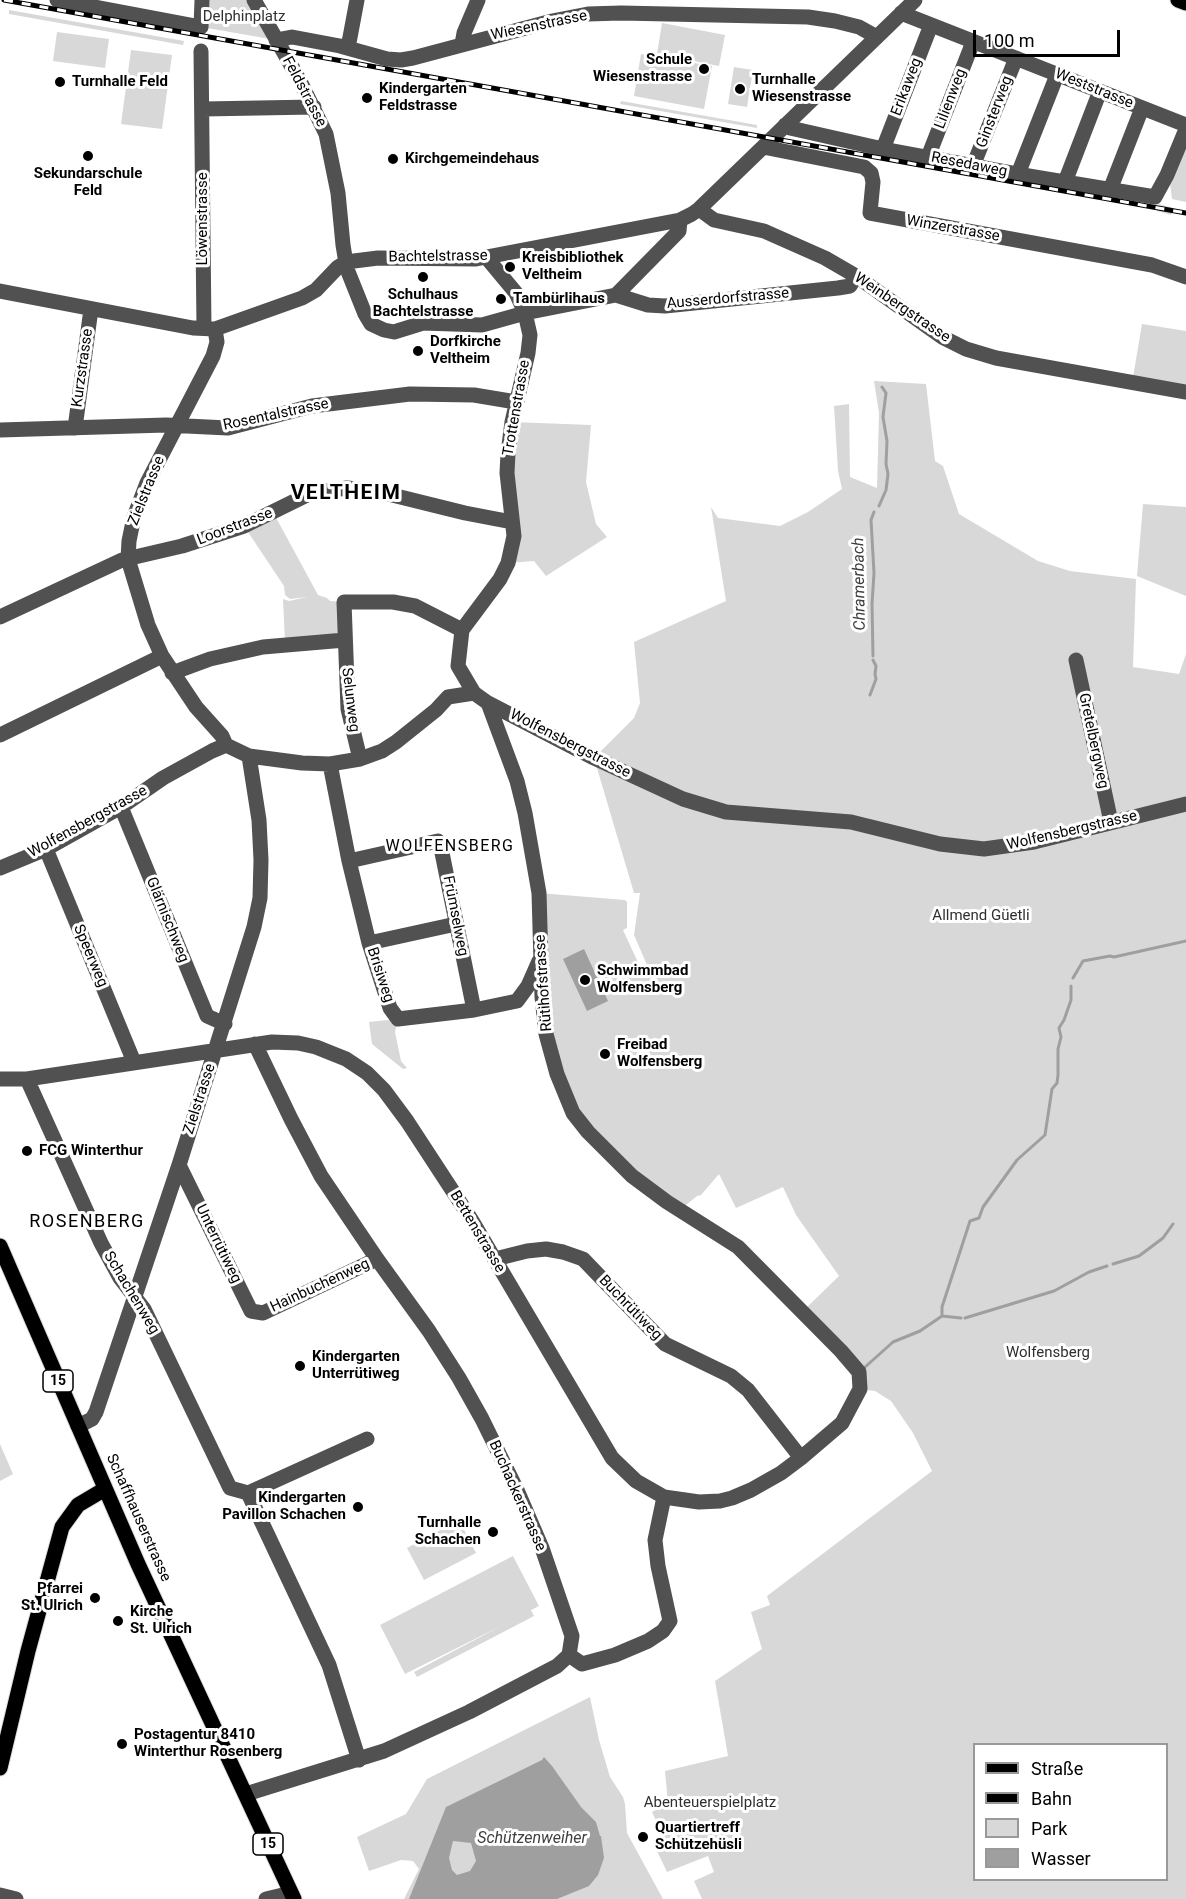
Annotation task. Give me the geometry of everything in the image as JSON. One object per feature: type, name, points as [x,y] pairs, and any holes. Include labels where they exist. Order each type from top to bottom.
[{"type":"main road","points":[[1178,0],[1186,3]]},
{"type":"main road","name":"Schaffhauserstrasse","points":[[0,1246],[138,1564],[292,1896]]},
{"type":"main road","points":[[0,1768],[28,1651],[62,1527],[78,1505],[105,1489]]},
{"type":"street","points":[[57,0],[201,27],[202,0]]},
{"type":"street","name":"Feldstrasse","points":[[254,0],[314,107],[326,134],[338,193],[346,262],[365,314],[371,324],[394,332],[423,323],[482,326],[525,313]]},
{"type":"street","points":[[348,48],[357,0]]},
{"type":"street","points":[[462,44],[464,33],[478,0]]},
{"type":"street","name":"Weststrasse","points":[[906,5],[931,25],[1186,127]]},
{"type":"street","name":"Bachtelstrasse","points":[[346,262],[378,258],[486,257],[680,220],[699,208],[877,37],[906,5]]},
{"type":"street","name":"Wiesenstrasse","points":[[276,40],[292,37],[401,60],[552,21],[588,14],[720,7],[835,21],[859,27],[877,37]]},
{"type":"street","name":"Erikaweg","points":[[883,149],[931,25]]},
{"type":"street","name":"Lilienweg","points":[[928,157],[973,42]]},
{"type":"street","name":"Löwenstrasse","points":[[201,51],[210,329]]},
{"type":"street","name":"Ginsterweg","points":[[973,166],[1016,58]]},
{"type":"street","points":[[1018,174],[1057,75]]},
{"type":"street","points":[[1065,182],[1100,92]]},
{"type":"street","points":[[203,110],[314,107]]},
{"type":"street","points":[[1110,190],[1142,108]]},
{"type":"street","name":"Resedaweg","points":[[786,125],[790,128],[883,149],[1155,197],[1167,175],[1186,127]]},
{"type":"street","name":"Winzerstrasse","points":[[763,147],[864,167],[871,173],[873,182],[870,213],[1152,265],[1186,277]]},
{"type":"street","name":"Weinbergstrasse","points":[[699,208],[714,220],[764,231],[825,258],[856,276],[942,337],[966,349],[996,358],[1186,392]]},
{"type":"street","points":[[616,295],[679,231],[680,220]]},
{"type":"street","name":"Trottenstrasse","points":[[462,630],[500,579],[508,563],[514,536],[507,463],[516,402],[530,335],[525,313],[509,283],[486,257]]},
{"type":"street","points":[[0,291],[210,329],[302,298],[316,290],[338,267],[346,262]]},
{"type":"street","name":"Ausserdorfstrasse","points":[[525,313],[616,295],[648,305],[665,306],[838,288],[850,286],[856,276]]},
{"type":"street","name":"Kurzstrasse","points":[[75,428],[92,309]]},
{"type":"street","name":"Zielstrasse","points":[[210,329],[217,342],[213,356],[147,483],[134,517],[128,559],[148,625],[162,656],[196,707],[222,736],[226,746]]},
{"type":"street","name":"Rosentalstrasse","points":[[0,430],[176,425],[228,428],[312,406],[410,394],[474,396],[516,402]]},
{"type":"street","name":"Loorstrasse","points":[[0,617],[122,560],[182,546],[244,526],[311,493],[347,488],[376,491],[512,522]]},
{"type":"street","name":"Selunweg","points":[[360,759],[348,709],[344,602],[393,602],[415,606],[462,630]]},
{"type":"street","points":[[226,746],[249,756],[302,764],[330,764],[360,759],[382,751],[428,717],[448,697],[458,666],[462,630]]},
{"type":"street","points":[[172,673],[210,659],[263,646],[345,640]]},
{"type":"street","points":[[0,735],[162,656]]},
{"type":"street","name":"Gretelbergweg","points":[[1076,660],[1111,822]]},
{"type":"street","points":[[448,697],[474,693],[458,666]]},
{"type":"street","name":"Wolfensbergstrasse","points":[[474,693],[488,703],[594,758],[683,799],[726,812],[851,822],[940,844],[984,849],[1034,842],[1186,804]]},
{"type":"street","name":"Rütihofstrasse","points":[[488,703],[517,782],[525,813],[538,893],[546,1034],[557,1074],[573,1113],[588,1132],[632,1176],[667,1202],[738,1247],[853,1365],[859,1372],[860,1389]]},
{"type":"street","name":"Wolfensbergstrasse","points":[[0,868],[46,849],[121,807],[163,778],[212,751],[226,746]]},
{"type":"street","name":"Zielstrasse","points":[[78,1426],[92,1419],[96,1412],[225,1024],[254,927],[260,898],[261,860],[259,820],[249,756]]},
{"type":"street","name":"Brisiweg","points":[[330,764],[349,861],[369,943],[390,1008],[398,1019],[474,1010],[517,1001],[528,986],[540,958]]},
{"type":"street","name":"Glärnischweg","points":[[121,807],[207,1016],[225,1024]]},
{"type":"street","name":"Frümselweg","points":[[349,861],[438,841],[440,843],[474,1010]]},
{"type":"street","name":"Speerweg","points":[[46,849],[134,1062]]},
{"type":"street","points":[[369,943],[456,924]]},
{"type":"street","name":"Bettenstrasse","points":[[0,1079],[27,1079],[216,1049],[285,1042],[316,1047],[346,1059],[367,1073],[384,1090],[407,1121],[466,1210],[612,1458],[636,1481],[664,1497],[699,1502],[732,1498],[760,1485],[801,1458],[842,1423],[860,1389]]},
{"type":"street","name":"Buchackerstrasse","points":[[255,1044],[321,1176],[459,1378],[517,1490],[542,1548],[562,1604],[572,1636],[569,1655]]},
{"type":"street","name":"Schachenweg","points":[[27,1079],[101,1243],[120,1278],[144,1309],[230,1488],[248,1493]]},
{"type":"street","name":"Unterrütiweg","points":[[179,1165],[251,1311],[263,1312]]},
{"type":"street","name":"Buchrütiweg","points":[[495,1259],[546,1249],[583,1259],[665,1344],[731,1376],[748,1390],[801,1458]]},
{"type":"street","name":"Hainbuchenweg","points":[[263,1312],[377,1259]]},
{"type":"street","points":[[359,1760],[329,1665],[248,1493],[367,1439]]},
{"type":"street","points":[[246,1794],[359,1760],[406,1742],[557,1666],[569,1655],[582,1664],[615,1655],[648,1641],[663,1631],[670,1621],[655,1540],[664,1497]]},
{"type":"street","points":[[0,1895],[16,1899]]},
{"type":"street","points":[[266,1899],[292,1896]]},
{"type":"green space","name":"Delphinplatz","points":[[202,0],[254,0],[276,40],[201,27]]},
{"type":"green space","points":[[9,10],[184,41],[183,45],[9,14]]},
{"type":"green space","points":[[662,23],[725,35],[719,66],[657,54]]},
{"type":"green space","points":[[57,32],[109,39],[105,68],[53,61]]},
{"type":"green space","points":[[131,50],[172,55],[162,129],[121,124]]},
{"type":"green space","points":[[641,54],[712,66],[704,109],[634,96]]},
{"type":"green space","name":"Turnhalle Wiesenstrasse","points":[[734,67],[753,70],[747,107],[728,104]]},
{"type":"green space","points":[[621,101],[757,125],[757,128],[620,104]]},
{"type":"green space","points":[[1186,135],[1186,202],[1172,199],[1169,175]]},
{"type":"green space","points":[[1142,324],[1186,331],[1186,387],[1133,377]]},
{"type":"green space","points":[[874,381],[926,384],[935,461],[943,466],[959,514],[1038,561],[1070,571],[1136,579],[1133,667],[1179,674],[1186,654],[1186,1899],[702,1899],[694,1881],[714,1872],[708,1856],[667,1872],[655,1847],[666,1841],[652,1812],[668,1803],[665,1771],[728,1756],[715,1681],[762,1649],[751,1612],[770,1605],[767,1596],[932,1471],[913,1433],[891,1401],[875,1391],[860,1389],[859,1372],[802,1312],[839,1276],[796,1215],[783,1187],[736,1208],[719,1174],[701,1195],[677,1208],[600,1145],[557,1074],[539,893],[625,900],[627,902],[627,928],[623,930],[642,971],[646,970],[647,965],[634,935],[640,893],[634,893],[594,758],[634,718],[640,703],[634,642],[726,601],[711,507],[718,518],[780,526],[808,512],[842,489],[838,471],[834,406],[849,404],[850,477],[877,488],[879,413]]},
{"type":"green space","points":[[512,422],[591,425],[586,482],[596,524],[607,537],[546,576],[534,561],[508,563]]},
{"type":"green space","points":[[1143,504],[1186,507],[1186,596],[1137,576]]},
{"type":"green space","points":[[273,512],[318,595],[330,601],[344,602],[345,640],[285,642],[283,599],[289,601],[307,597],[290,599],[285,595],[284,586],[244,526]]},
{"type":"green space","points":[[398,1019],[395,1032],[401,1061],[407,1068],[403,1069],[372,1044],[369,1022]]},
{"type":"green space","points":[[0,1444],[13,1474],[0,1481]]},
{"type":"green space","points":[[459,1520],[476,1553],[424,1580],[407,1548]]},
{"type":"green space","points":[[513,1556],[539,1606],[531,1610],[534,1616],[417,1677],[414,1672],[503,1625],[405,1674],[380,1625]]},
{"type":"green space","points":[[590,1697],[610,1777],[625,1804],[627,1833],[663,1899],[404,1899],[419,1869],[413,1861],[401,1860],[369,1871],[357,1837],[406,1814],[427,1779]]},
{"type":"water","name":"Schwimmbad Wolfensberg","points":[[584,949],[608,1001],[587,1011],[563,959]]},
{"type":"water","name":"Schützenweiher","points":[[544,1757],[581,1807],[596,1822],[601,1836],[604,1858],[598,1875],[589,1886],[557,1899],[409,1899],[446,1807]],"holes":[[[453,1841],[471,1843],[476,1861],[470,1871],[457,1875],[452,1870],[449,1858]]]},
{"type":"waterway","name":"Chramerbach","points":[[879,506],[886,490],[888,474],[887,441],[883,417],[886,393],[882,387]]},
{"type":"waterway","name":"Chramerbach","points":[[873,656],[874,573],[871,520],[874,512]]},
{"type":"waterway","name":"Chramerbach","points":[[870,695],[876,679],[876,666],[873,660]]},
{"type":"waterway","points":[[1073,978],[1083,961],[1114,957],[1186,941]]},
{"type":"waterway","points":[[864,1368],[893,1342],[920,1331],[942,1316],[942,1307],[970,1221],[979,1218],[983,1207],[1017,1160],[1045,1135],[1052,1089],[1057,1083],[1058,1049],[1061,1037],[1059,1028],[1071,1000],[1071,986]]},
{"type":"waterway","points":[[1113,1264],[1139,1256],[1163,1238],[1173,1224]]},
{"type":"waterway","points":[[965,1318],[1054,1291],[1089,1272],[1107,1266]]},
{"type":"waterway","points":[[942,1316],[961,1318]]},
{"type":"tunnel","points":[[1164,213],[1166,206]]},
{"type":"railway","points":[[4,0],[1186,213]]},
{"type":"place","name":"Schule Wiesenstrasse","points":[[704,69]]},
{"type":"place","name":"Turnhalle Feld","points":[[60,82]]},
{"type":"place","name":"Turnhalle Wiesenstrasse","points":[[740,89]]},
{"type":"place","name":"Kindergarten Feldstrasse","points":[[367,98]]},
{"type":"place","name":"Sekundarschule Feld","points":[[88,156]]},
{"type":"place","name":"Kirchgemeindehaus","points":[[393,159]]},
{"type":"place","name":"Kreisbibliothek Veltheim","points":[[510,267]]},
{"type":"place","name":"Schulhaus Bachtelstrasse","points":[[423,277]]},
{"type":"place","name":"Tambürlihaus","points":[[501,299]]},
{"type":"place","name":"Dorfkirche Veltheim","points":[[418,351]]},
{"type":"place","name":"Schwimmbad Wolfensberg","points":[[585,980]]},
{"type":"place","name":"Freibad Wolfensberg","points":[[605,1054]]},
{"type":"place","name":"FCG Winterthur","points":[[27,1151]]},
{"type":"place","name":"Kindergarten Unterrütiweg","points":[[300,1366]]},
{"type":"place","name":"Kindergarten Pavillon Schachen","points":[[358,1507]]},
{"type":"place","name":"Turnhalle Schachen","points":[[493,1532]]},
{"type":"place","name":"Pfarrei St. Ulrich","points":[[95,1598]]},
{"type":"place","name":"Kirche St. Ulrich","points":[[118,1621]]},
{"type":"place","name":"Postagentur 8410 Winterthur Rosenberg","points":[[122,1744]]},
{"type":"place","name":"Quartiertreff Schützehüsli","points":[[643,1837]]},
{"type":"district","name":"VELTHEIM","points":[[346,494]]},
{"type":"district","name":"WOLFENSBERG","points":[[450,847]]},
{"type":"district","name":"ROSENBERG","points":[[87,1222]]},
{"type":"park label","name":"Allmend Güetli","points":[[981,916]]},
{"type":"park label","name":"Wolfensberg","points":[[1048,1353]]},
{"type":"park label","name":"Abenteuerspielplatz","points":[[710,1803]]}]
